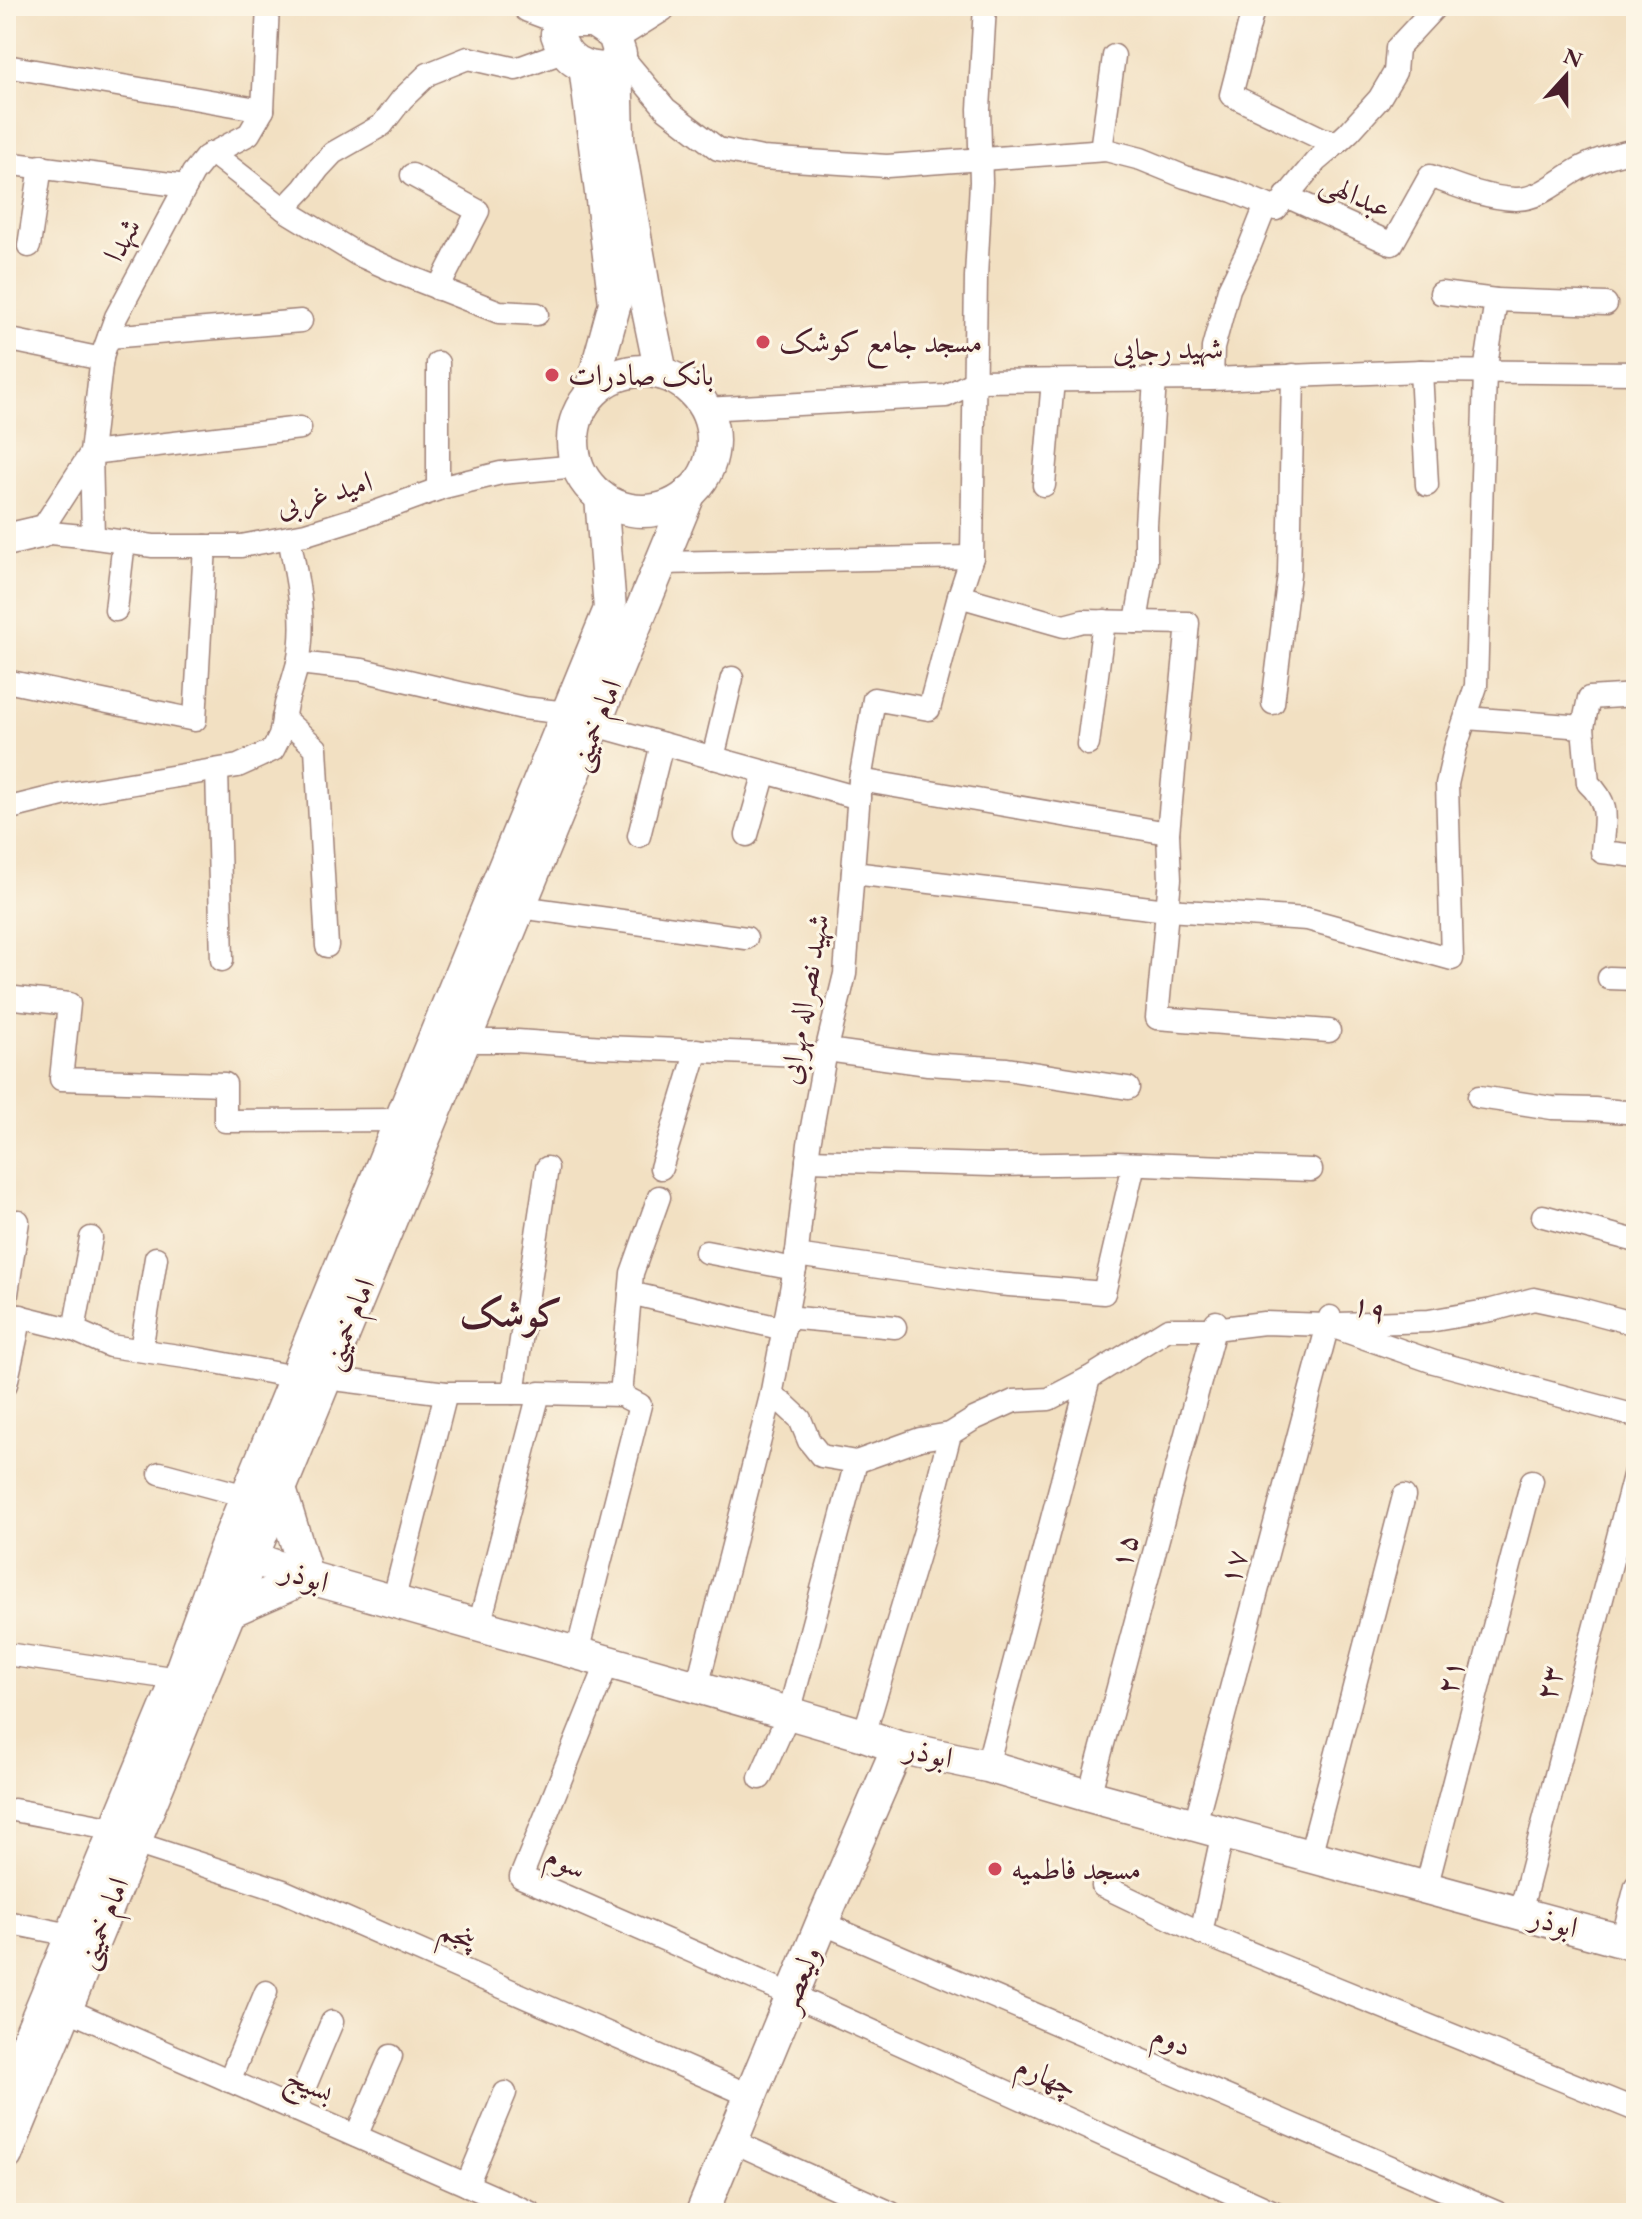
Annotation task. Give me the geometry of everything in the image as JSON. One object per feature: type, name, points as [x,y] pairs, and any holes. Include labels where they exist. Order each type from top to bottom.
[{"type":"main road","points":[[529,6],[594,48],[618,139],[661,373]]},
{"type":"main road","points":[[594,48],[660,6]]},
{"type":"main road","points":[[590,394],[605,381],[642,371],[661,373],[679,381],[694,393],[705,409],[711,426],[711,453],[702,478],[690,492],[674,503],[656,509],[637,510],[618,506],[601,497],[587,483],[573,448],[573,428],[590,394],[615,303],[594,48]]},
{"type":"main road","name":"امام خمینی","points":[[6,2155],[66,2009],[178,1679],[238,1554],[280,1489],[310,1378],[400,1120],[581,719],[662,563],[690,492]]},
{"type":"main road","name":"امام خمینی","points":[[6,2093],[71,1935],[125,1836],[230,1611],[246,1496],[310,1378],[465,1041],[520,907],[581,719],[610,609],[601,497]]},
{"type":"main road","points":[[7,542],[40,532]]},
{"type":"main road","points":[[230,1611],[307,1577],[280,1489]]},
{"type":"main road","name":"ابوذر","points":[[238,1554],[307,1577],[789,1713],[898,1747],[987,1766],[1629,1943]]},
{"type":"main road","points":[[864,1735],[885,1780]]},
{"type":"main road","name":"ولیعصر","points":[[702,2213],[898,1747]]},
{"type":"street","points":[[6,66],[263,110],[268,6]]},
{"type":"street","name":"شهید نصراله مهرابی","points":[[697,1687],[771,1396],[785,1323],[807,1160],[826,1053],[845,974],[860,789],[874,699],[929,709],[972,557],[979,109],[985,6]]},
{"type":"street","points":[[1254,6],[1231,95],[1331,142]]},
{"type":"street","points":[[1212,379],[1213,348],[1229,289],[1276,200],[1331,142],[1349,132],[1379,99],[1395,72],[1397,48],[1436,6]]},
{"type":"street","points":[[284,209],[333,153],[382,125],[402,99],[428,74],[468,58],[516,69],[594,48],[718,149],[762,158],[887,166],[1101,150],[1141,159],[1185,177],[1233,191],[1276,200]]},
{"type":"street","points":[[1101,150],[1114,56]]},
{"type":"street","name":"شهدا","points":[[87,536],[91,453],[102,359],[116,317],[193,173],[206,157],[249,134],[263,110]]},
{"type":"street","name":"عبدالهی","points":[[1276,200],[1392,244],[1430,176],[1464,189],[1518,200],[1553,187],[1578,169],[1616,154],[1636,150]]},
{"type":"street","points":[[212,153],[284,209],[357,254],[499,312],[537,314]]},
{"type":"street","points":[[6,163],[186,186]]},
{"type":"street","points":[[29,246],[41,166]]},
{"type":"street","points":[[412,175],[478,211],[438,289]]},
{"type":"street","points":[[1441,293],[1496,300],[1606,304]]},
{"type":"street","points":[[853,873],[1167,910],[1307,919],[1452,959],[1447,784],[1476,686],[1485,372],[1496,300]]},
{"type":"street","points":[[109,337],[301,321]]},
{"type":"street","points":[[6,339],[102,359]]},
{"type":"street","points":[[438,363],[438,489]]},
{"type":"street","points":[[1421,371],[1427,485]]},
{"type":"street","name":"شهید رجایی","points":[[705,409],[946,396],[976,381],[1212,379],[1421,371],[1636,373]]},
{"type":"street","points":[[1273,703],[1289,574],[1293,375]]},
{"type":"street","points":[[1136,622],[1146,562],[1155,379]]},
{"type":"street","points":[[1044,485],[1053,380]]},
{"type":"street","points":[[40,532],[91,453],[300,428]]},
{"type":"street","name":"امید غربی","points":[[40,532],[153,546],[241,546],[306,534],[438,489],[501,473],[578,466]]},
{"type":"street","points":[[6,809],[62,795],[238,766],[273,750],[280,736],[298,663],[303,618],[289,537]]},
{"type":"street","points":[[116,610],[124,541]]},
{"type":"street","points":[[6,681],[195,720],[205,546]]},
{"type":"street","points":[[662,563],[972,557]]},
{"type":"street","points":[[959,596],[1064,626],[1083,621],[1188,623],[1168,833],[1170,879],[1157,1018],[1329,1031]]},
{"type":"street","points":[[1088,744],[1104,621]]},
{"type":"street","points":[[298,663],[362,670],[496,703],[581,719],[765,772],[860,789],[1168,833]]},
{"type":"street","points":[[713,758],[732,678]]},
{"type":"street","points":[[1636,695],[1589,698],[1583,727],[1588,783],[1598,792],[1605,806],[1602,852],[1636,856]]},
{"type":"street","points":[[283,718],[316,748],[327,946]]},
{"type":"street","points":[[1466,718],[1583,727]]},
{"type":"street","points":[[639,836],[662,744]]},
{"type":"street","points":[[217,770],[222,960]]},
{"type":"street","points":[[747,835],[765,772]]},
{"type":"street","points":[[520,907],[746,938]]},
{"type":"street","points":[[1609,978],[1636,979]]},
{"type":"street","points":[[6,997],[69,1004],[61,1079],[225,1084],[225,1121],[400,1120]]},
{"type":"street","points":[[465,1041],[826,1053],[1007,1069],[1128,1088]]},
{"type":"street","points":[[661,1168],[697,1050]]},
{"type":"street","points":[[1479,1097],[1552,1108],[1636,1113]]},
{"type":"street","points":[[807,1160],[992,1165],[1134,1164],[1311,1170]]},
{"type":"street","points":[[706,1252],[1104,1293],[1134,1164]]},
{"type":"street","points":[[513,1393],[547,1168]]},
{"type":"street","points":[[577,1653],[631,1400],[624,1357],[632,1273],[659,1197]]},
{"type":"street","points":[[1543,1216],[1636,1241]]},
{"type":"street","points":[[6,1384],[18,1221]]},
{"type":"street","points":[[74,1330],[91,1238]]},
{"type":"street","points":[[141,1350],[156,1258]]},
{"type":"street","points":[[630,1293],[785,1323],[895,1327]]},
{"type":"street","points":[[1329,1321],[1429,1321],[1534,1299],[1636,1324]]},
{"type":"street","points":[[11,1310],[74,1330],[110,1346],[310,1378],[446,1393],[539,1393],[631,1400]]},
{"type":"street","name":"۱۹","points":[[856,1462],[920,1439],[950,1434],[1014,1401],[1049,1399],[1168,1329],[1215,1325],[1329,1321],[1434,1362],[1636,1416]]},
{"type":"street","name":"۱۷","points":[[1201,1933],[1209,1828],[1329,1321]]},
{"type":"street","name":"۱۵","points":[[1089,1796],[1215,1325]]},
{"type":"street","points":[[987,1766],[1089,1378]]},
{"type":"street","points":[[393,1602],[446,1393]]},
{"type":"street","points":[[479,1626],[539,1393]]},
{"type":"street","points":[[760,1778],[789,1713],[856,1462],[821,1456],[809,1441],[800,1419],[771,1396]]},
{"type":"street","points":[[864,1735],[925,1531],[950,1434]]},
{"type":"street","name":"۲۳","points":[[1520,1913],[1636,1468]]},
{"type":"street","points":[[160,1473],[246,1496]]},
{"type":"street","name":"۲۱","points":[[1426,1888],[1532,1481]]},
{"type":"street","points":[[1310,1856],[1404,1496]]},
{"type":"street","points":[[6,1654],[178,1679]]},
{"type":"street","name":"سوم","points":[[608,1662],[521,1877],[792,1995]]},
{"type":"street","name":"پنجم","points":[[14,1810],[125,1836],[283,1891],[751,2096]]},
{"type":"street","points":[[1103,1886],[1201,1933],[1636,2110]]},
{"type":"street","points":[[1629,1943],[1636,1886]]},
{"type":"street","points":[[6,1922],[71,1935]]},
{"type":"street","name":"دوم","points":[[822,1923],[1498,2213]]},
{"type":"street","points":[[229,2081],[266,1992]]},
{"type":"street","name":"چهارم","points":[[792,1995],[1276,2213]]},
{"type":"street","name":"بسیج","points":[[66,2009],[531,2213]]},
{"type":"street","points":[[295,2110],[332,2022]]},
{"type":"street","points":[[356,2136],[391,2056]]},
{"type":"street","points":[[467,2185],[505,2093]]},
{"type":"street","points":[[732,2141],[891,2213]]},
{"type":"place","name":"مسجد جامع کوشک","points":[[763,342]]},
{"type":"place","name":"بانک صادرات","points":[[552,375]]},
{"type":"place","name":"مسجد فاطمیه","points":[[995,1869]]},
{"type":"district","name":"کوشک","points":[[511,1313]]}]
